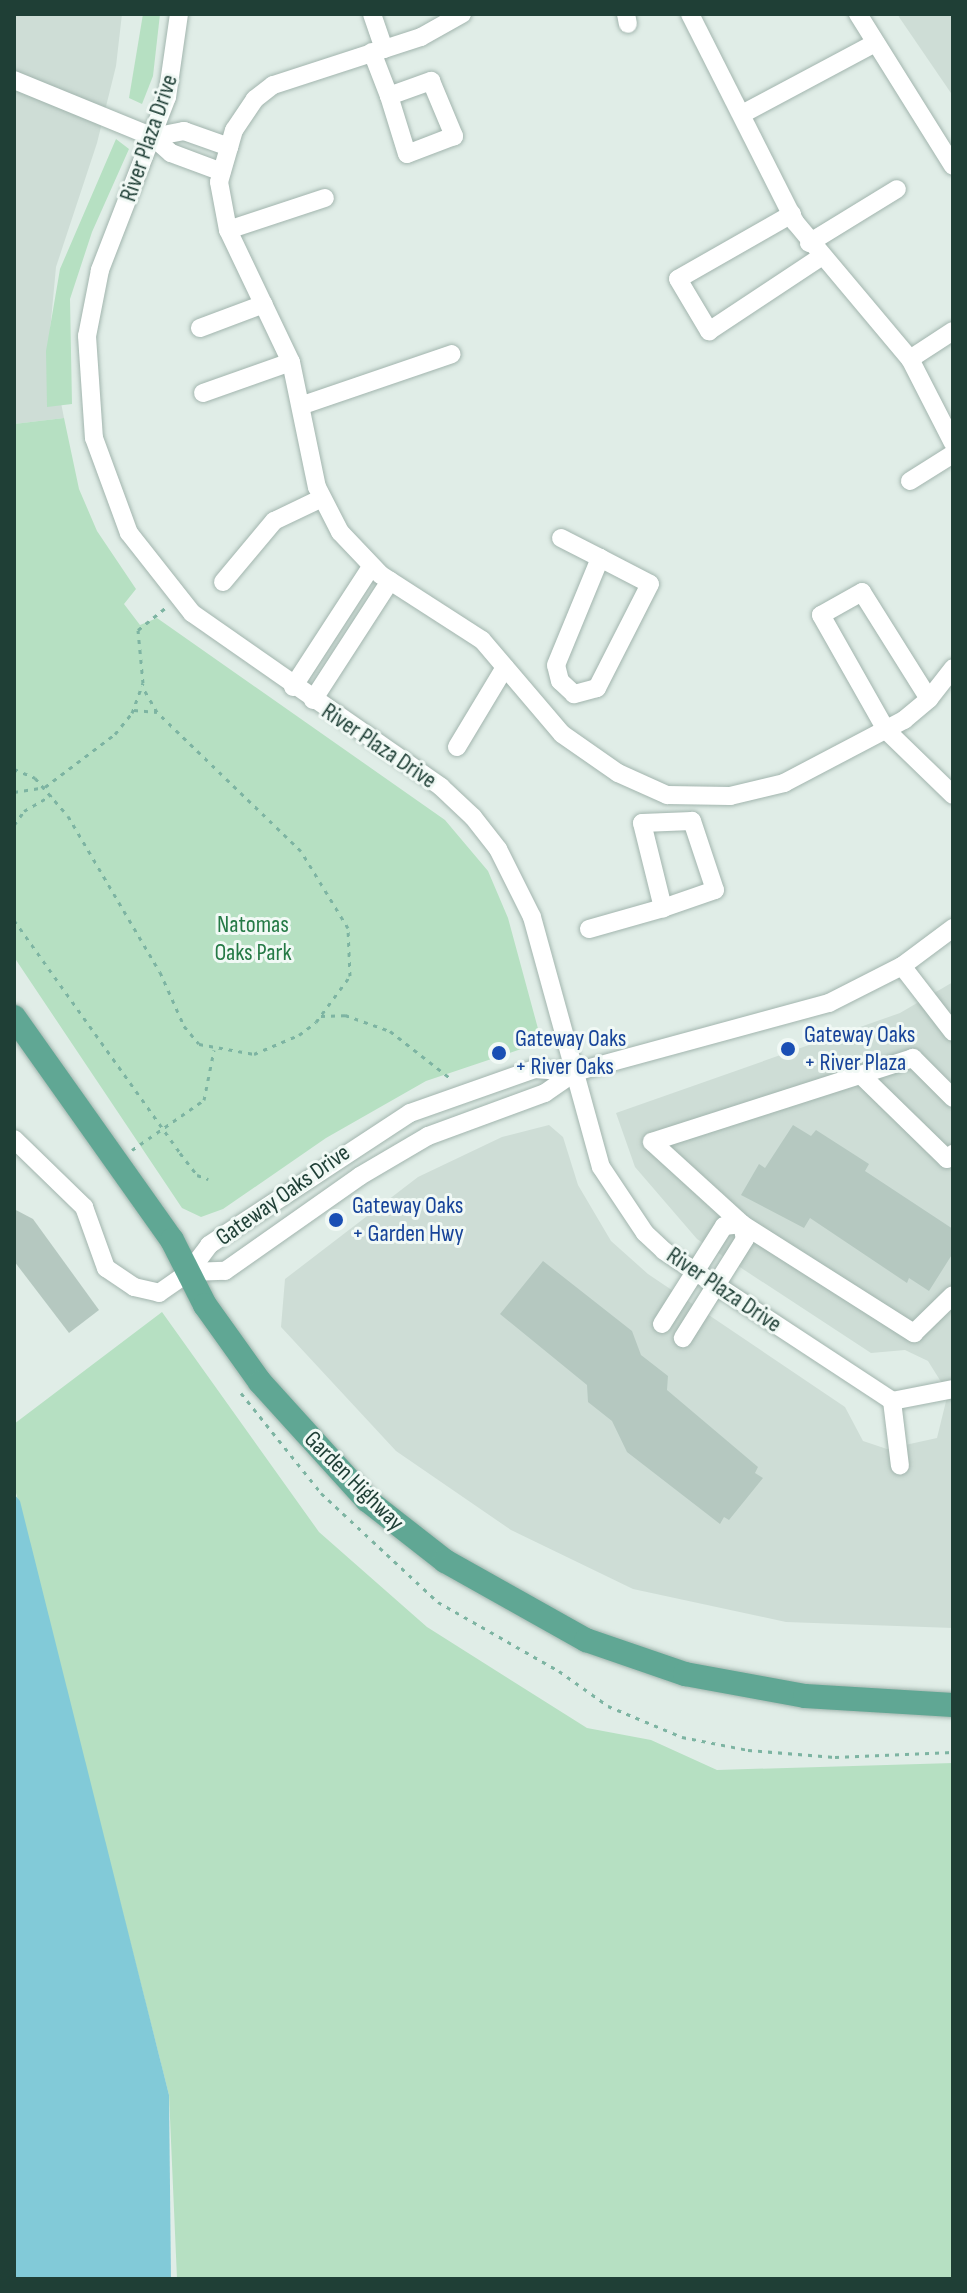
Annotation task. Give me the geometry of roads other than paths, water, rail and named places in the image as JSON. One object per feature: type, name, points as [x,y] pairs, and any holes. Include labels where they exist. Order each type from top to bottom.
[{"type":"main road","name":"Garden Highway","points":[[14,1017],[172,1240],[189,1272],[260,1382],[332,1465],[405,1532],[479,1583],[586,1640],[685,1674],[805,1696],[953,1705]]},
{"type":"main road","name":"Garden Highway","points":[[872,1700],[953,1695]]},
{"type":"street","name":"River Plaza Drive","points":[[179,14],[167,97],[100,270],[87,336],[88,393],[94,438],[114,503],[147,562],[175,596],[218,635],[441,787],[473,817],[498,849],[532,917],[601,1167],[614,1192],[645,1233],[695,1272],[892,1401]]},
{"type":"street","points":[[372,14],[389,96]]},
{"type":"street","points":[[462,14],[430,22],[378,50],[273,85],[245,110],[222,172],[219,196],[228,230],[291,362],[322,498],[340,532],[371,567],[468,629],[505,667],[543,715],[594,759],[674,796],[730,796],[784,783],[886,730],[929,699],[953,668]]},
{"type":"street","points":[[690,14],[744,113],[792,214],[815,250],[910,359],[953,443]]},
{"type":"street","points":[[858,14],[953,166]]},
{"type":"street","points":[[744,113],[875,43]]},
{"type":"street","points":[[14,80],[153,137],[171,153],[222,172]]},
{"type":"street","points":[[153,137],[184,131],[229,147]]},
{"type":"street","points":[[792,214],[678,279],[709,331],[897,189]]},
{"type":"street","points":[[228,230],[325,198]]},
{"type":"street","points":[[200,328],[264,304]]},
{"type":"street","points":[[910,359],[953,331]]},
{"type":"street","points":[[303,405],[452,354]]},
{"type":"street","points":[[203,393],[291,362]]},
{"type":"street","points":[[910,481],[953,454]]},
{"type":"street","points":[[223,582],[274,521],[322,498]]},
{"type":"street","points":[[561,538],[600,558],[650,584],[597,688],[581,695],[568,691],[556,665],[600,558]]},
{"type":"street","points":[[293,687],[371,567]]},
{"type":"street","points":[[313,700],[390,581]]},
{"type":"street","points":[[929,699],[862,592],[821,615],[886,730],[953,795]]},
{"type":"street","points":[[457,747],[505,667]]},
{"type":"street","points":[[543,715],[568,691]]},
{"type":"street","points":[[668,820],[674,796]]},
{"type":"street","points":[[589,929],[663,908],[715,890],[692,821],[642,823],[663,908]]},
{"type":"street","name":"Gateway Oaks Drive","points":[[189,1272],[209,1245],[410,1113],[535,1069],[575,1072],[799,1014],[902,966],[953,928]]},
{"type":"street","points":[[902,966],[953,1032]]},
{"type":"street","points":[[953,1098],[913,1058],[652,1142],[742,1224],[914,1333],[953,1295]]},
{"type":"street","name":"Gateway Oaks Drive","points":[[189,1272],[225,1271],[360,1176],[428,1136],[545,1093],[575,1072]]},
{"type":"street","points":[[861,1075],[947,1159],[953,1154]]},
{"type":"street","points":[[14,1139],[84,1207],[106,1268],[118,1280],[159,1293],[189,1272]]},
{"type":"street","points":[[662,1324],[724,1226],[742,1224]]},
{"type":"street","points":[[683,1338],[745,1239],[742,1224]]},
{"type":"street","points":[[900,1466],[892,1401],[953,1389]]},
{"type":"water","points":[[14,1494],[20,1501],[169,2095],[171,2279],[14,2279]]},
{"type":"place","name":"Gateway Oaks + River Plaza","points":[[788,1049]]},
{"type":"place","name":"Gateway Oaks + River Oaks","points":[[499,1053]]},
{"type":"place","name":"Gateway Oaks + Garden Hwy","points":[[336,1220]]},
{"type":"park label","name":"Natomas Oaks Park","points":[[253,939]]}]
